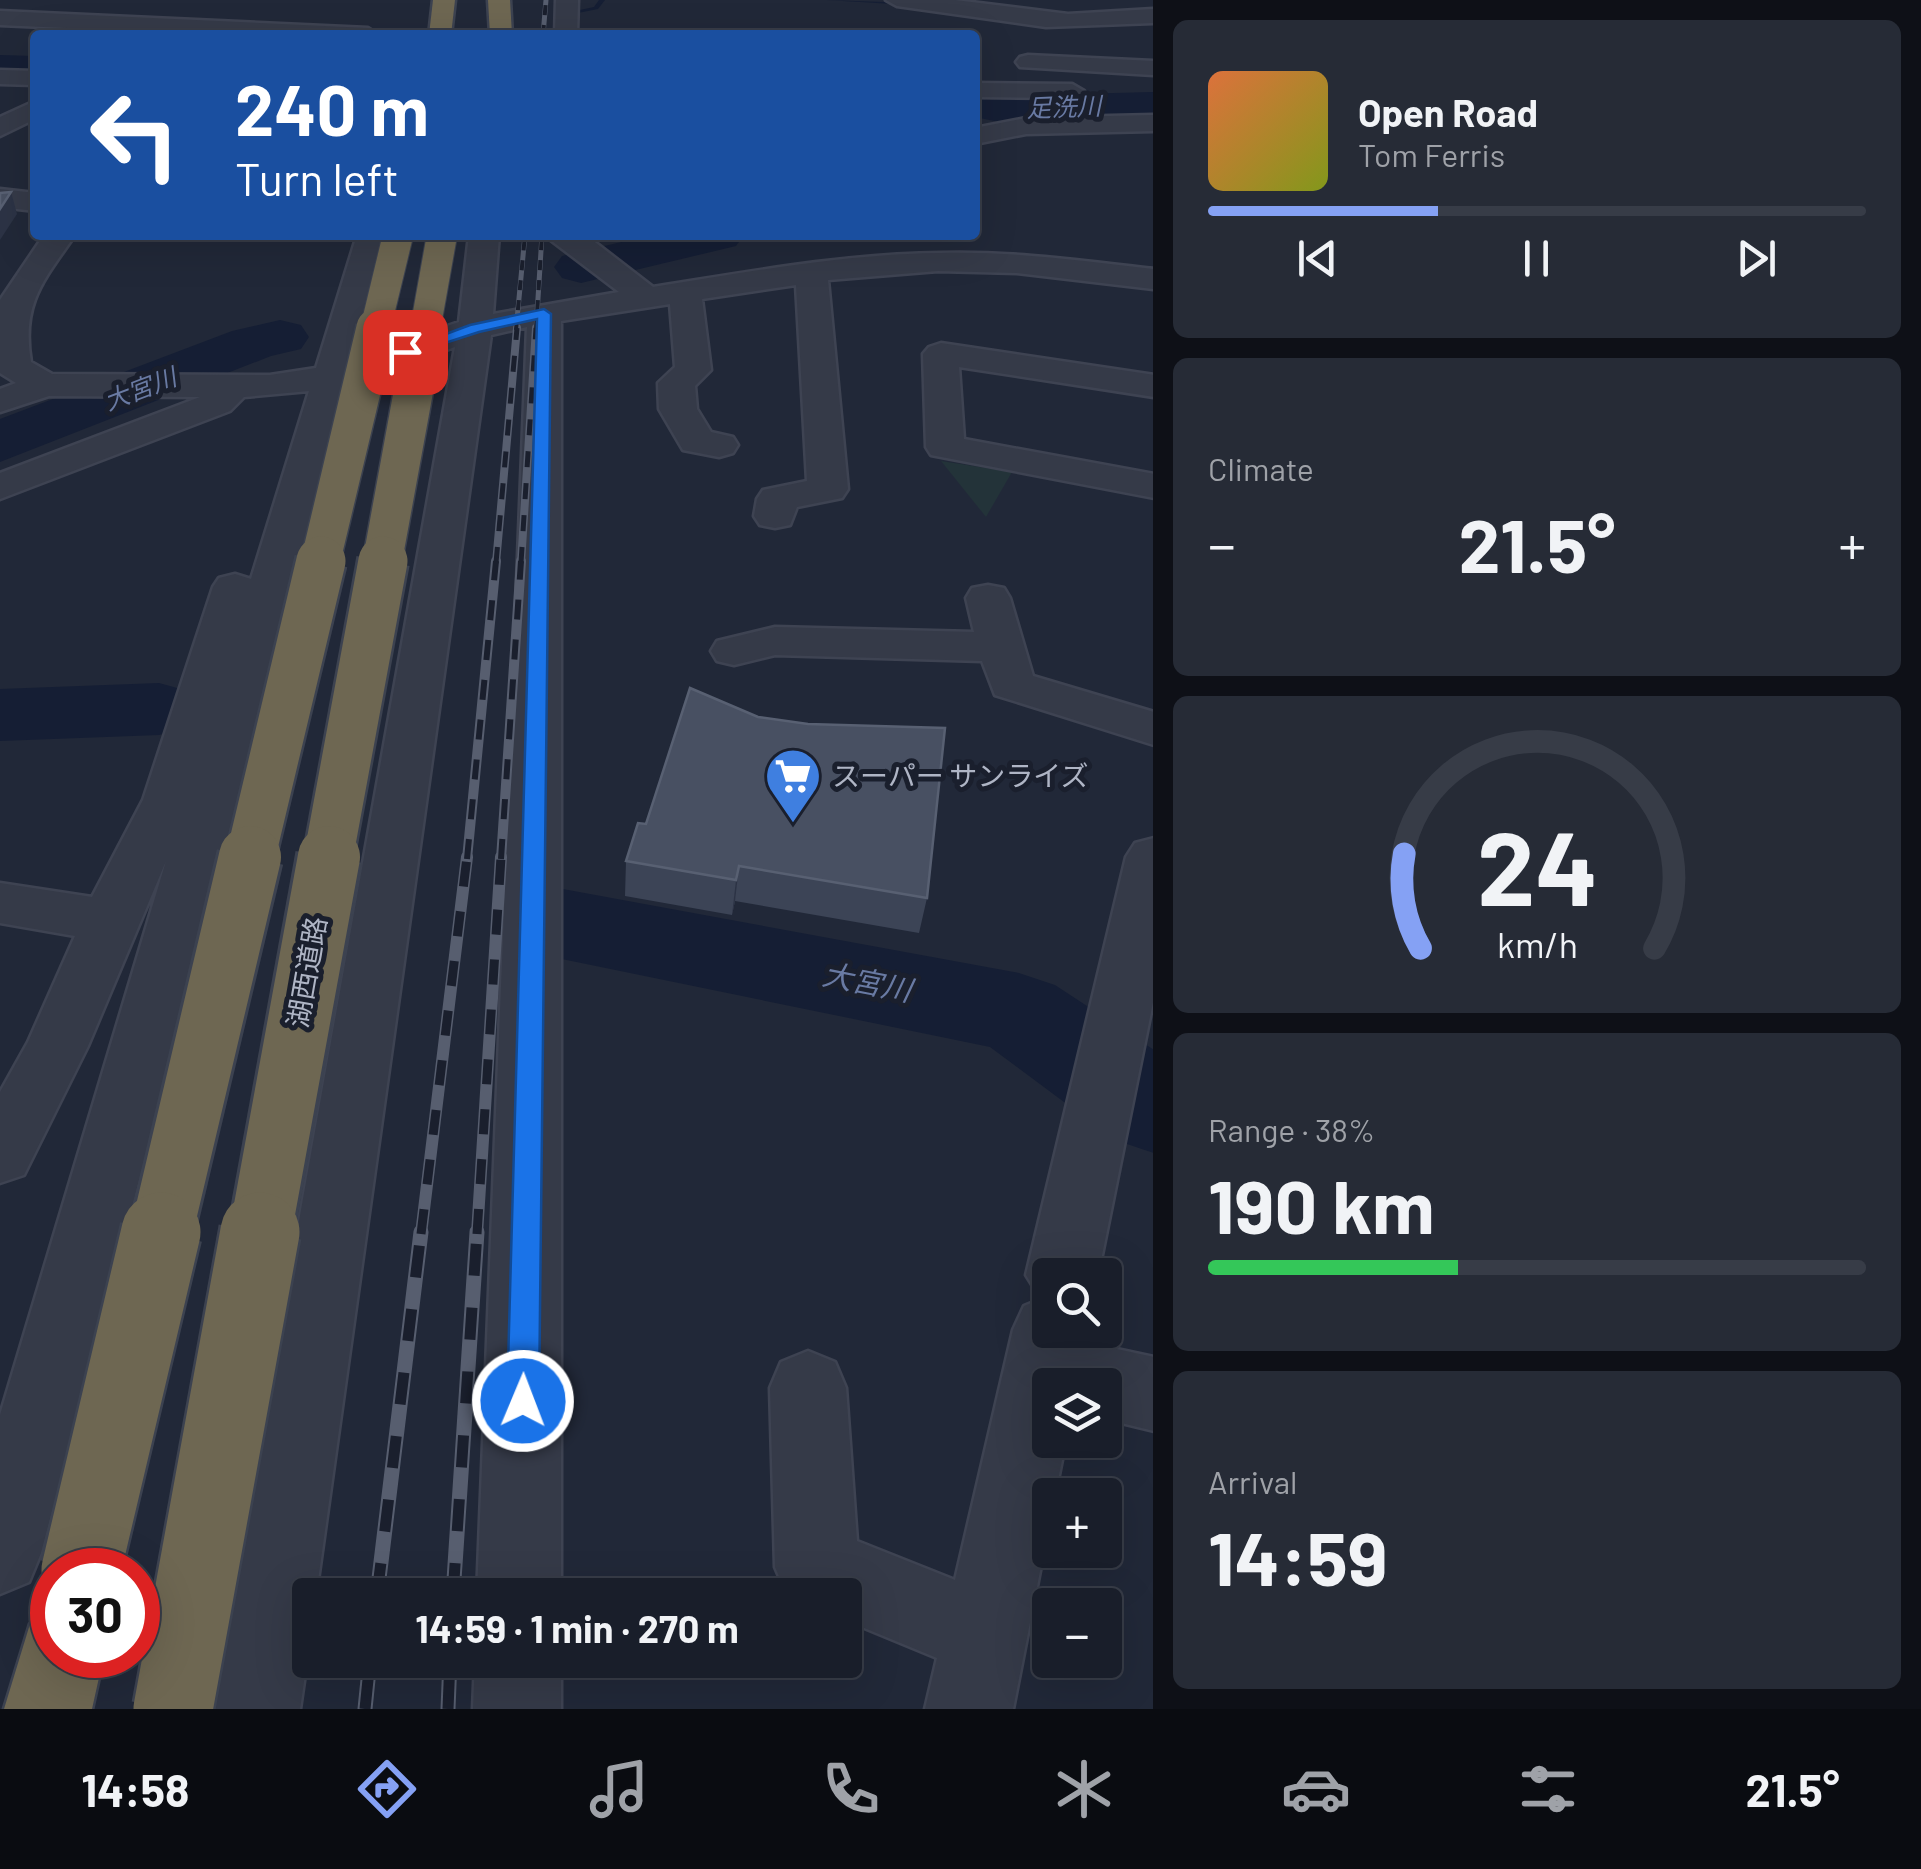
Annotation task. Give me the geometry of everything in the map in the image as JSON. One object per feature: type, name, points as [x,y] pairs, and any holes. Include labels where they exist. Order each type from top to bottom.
[{"type":"highway","points":[[424,0],[424,30]]},
{"type":"highway","points":[[441,30],[444,0]]},
{"type":"highway","points":[[499,0],[501,30]]},
{"type":"highway","points":[[86,1548],[397,240]]},
{"type":"highway","name":"湖西道路","points":[[173,1709],[441,240]]},
{"type":"highway","points":[[48,1709],[55,1678]]},
{"type":"street","points":[[566,30],[568,0]]},
{"type":"street","points":[[897,0],[953,3],[994,13],[1067,21],[1153,16]]},
{"type":"street","points":[[1082,0],[1122,16]]},
{"type":"street","points":[[0,18],[83,10],[169,11],[190,6]]},
{"type":"street","points":[[209,30],[222,6]]},
{"type":"street","points":[[54,30],[83,10],[202,30]]},
{"type":"street","points":[[994,44],[1153,68]]},
{"type":"street","points":[[0,76],[30,78]]},
{"type":"street","points":[[980,90],[1153,87]]},
{"type":"street","points":[[0,128],[30,112]]},
{"type":"street","points":[[980,135],[1026,126],[1153,123]]},
{"type":"street","points":[[0,198],[30,201]]},
{"type":"street","points":[[56,240],[18,294],[6,330],[14,367],[57,385]]},
{"type":"street","points":[[0,1553],[189,802],[227,679],[309,458],[371,240]]},
{"type":"street","points":[[256,1709],[476,328],[484,240]]},
{"type":"street","points":[[520,1578],[550,312],[563,240]]},
{"type":"street","points":[[568,240],[635,287]]},
{"type":"street","points":[[775,516],[778,499],[828,489],[820,271],[832,240]]},
{"type":"street","points":[[0,402],[57,385],[270,386],[335,376],[476,328],[635,287],[686,292],[820,271],[938,262],[1016,263],[1153,278]]},
{"type":"street","points":[[686,292],[693,370],[676,383],[678,409],[697,442],[718,444]]},
{"type":"street","points":[[1153,386],[941,354],[945,446],[1153,486]]},
{"type":"street","points":[[0,487],[216,403],[234,386]]},
{"type":"street","points":[[988,598],[1012,686],[1153,728]]},
{"type":"street","points":[[734,651],[775,642],[1002,647]]},
{"type":"street","points":[[0,1155],[56,1046],[110,921],[189,802]]},
{"type":"street","points":[[1066,1258],[1153,862]]},
{"type":"street","points":[[0,903],[110,921]]},
{"type":"street","points":[[808,1388],[818,1567],[976,1671],[1046,1350],[1153,1394]]},
{"type":"street","points":[[517,1709],[518,1678]]},
{"type":"shaded area","points":[[941,461],[1012,472],[986,517]]},
{"type":"building","points":[[11,192],[0,209],[0,193]]},
{"type":"building","name":"スーパー サンライズ","points":[[690,688],[758,717],[808,724],[945,728],[927,898],[739,866],[736,880],[626,861],[638,823],[646,824]]},
{"type":"waterway","points":[[578,11],[596,8],[602,0]]},
{"type":"waterway","points":[[829,0],[910,3]]},
{"type":"waterway","name":"足洗川","points":[[0,67],[30,68]]},
{"type":"waterway","name":"足洗川","points":[[980,105],[999,109],[1153,105]]},
{"type":"waterway","name":"大宮川","points":[[581,267],[697,240]]},
{"type":"waterway","name":"大宮川","points":[[0,442],[253,343],[280,337]]},
{"type":"waterway","name":"大宮川","points":[[0,715],[159,709]]},
{"type":"waterway","name":"大宮川","points":[[552,922],[1019,1013],[1153,1107]]},
{"type":"railway","points":[[543,30],[546,0]]},
{"type":"railway","points":[[516,330],[525,240]]},
{"type":"railway","points":[[536,330],[542,240]]},
{"type":"railway","points":[[496,563],[517,328]]},
{"type":"railway","points":[[521,563],[536,328]]},
{"type":"railway","points":[[467,859],[496,561]]},
{"type":"railway","points":[[501,859],[521,561]]},
{"type":"railway","points":[[421,1234],[467,857]]},
{"type":"railway","points":[[477,1234],[501,857]]},
{"type":"railway","points":[[379,1578],[421,1232]]},
{"type":"railway","points":[[454,1578],[477,1232]]},
{"type":"railway","points":[[365,1709],[368,1678]]},
{"type":"railway","points":[[448,1709],[449,1678]]},
{"type":"place","name":"スーパー サンライズ","points":[[793,825]]},
{"type":"route","points":[[405,352],[476,328],[544,314],[523,1401]]}]
